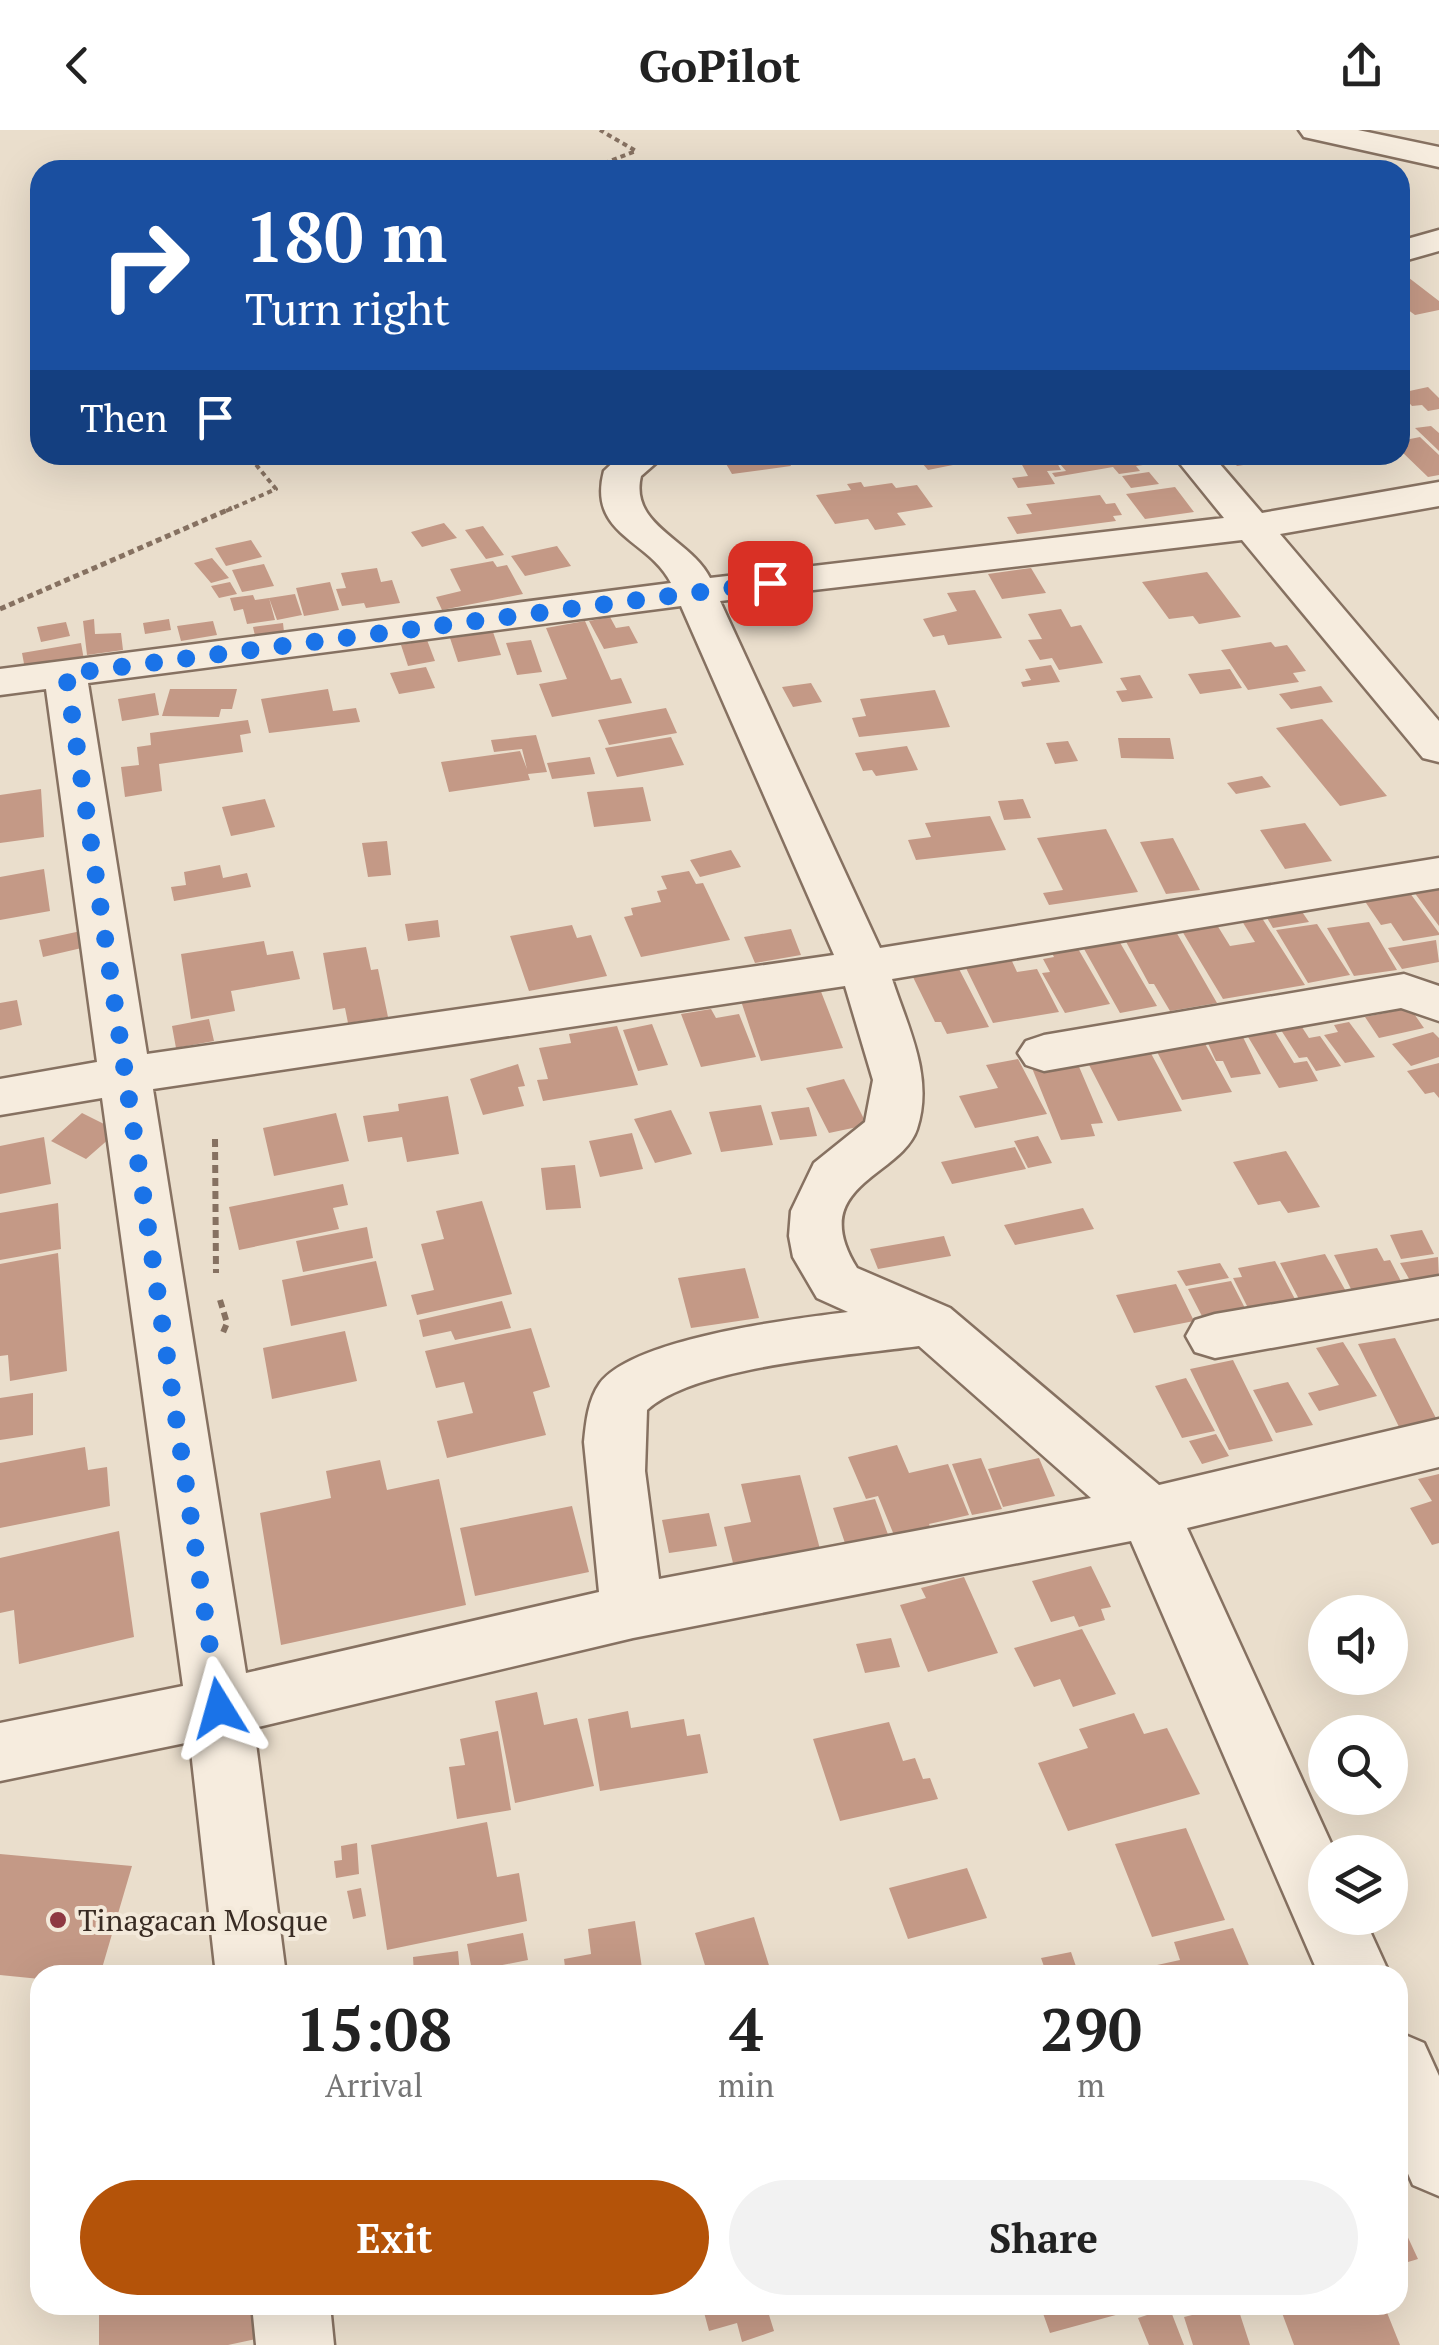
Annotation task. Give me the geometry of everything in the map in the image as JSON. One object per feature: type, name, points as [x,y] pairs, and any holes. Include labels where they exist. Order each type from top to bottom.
[{"type":"street","points":[[1315,130],[1439,156]]},
{"type":"street","points":[[630,465],[622,470],[618,494],[623,509],[633,525],[686,571],[864,967],[899,1080],[890,1130],[833,1177],[818,1212],[816,1236],[822,1257],[837,1283],[930,1322],[1150,1512],[1308,1870]]},
{"type":"street","points":[[1201,465],[1439,748]]},
{"type":"street","points":[[0,682],[695,592],[1254,527],[1439,494]]},
{"type":"street","points":[[66,674],[219,1708],[250,1965]]},
{"type":"street","points":[[0,1097],[127,1074],[864,967],[1439,873]]},
{"type":"street","points":[[1044,1053],[1386,994],[1404,992],[1439,1004]]},
{"type":"street","points":[[1215,1336],[1439,1297]]},
{"type":"street","points":[[633,1611],[615,1452],[615,1419],[622,1396],[637,1383],[724,1353],[930,1322]]},
{"type":"street","points":[[0,1752],[219,1708],[633,1611],[1150,1512],[1439,1443]]},
{"type":"street","points":[[1338,1935],[1351,1965]]},
{"type":"street","points":[[1408,2090],[1439,2159]]},
{"type":"street","points":[[292,2315],[296,2345]]},
{"type":"path","points":[[600,130],[636,151],[613,160]]},
{"type":"path","points":[[0,609],[276,490],[256,465]]},
{"type":"building","points":[[1410,279],[1439,301],[1439,310],[1415,315],[1410,311]]},
{"type":"building","points":[[1428,387],[1439,398],[1439,409],[1428,411],[1422,405],[1412,406],[1410,391]]},
{"type":"building","points":[[1431,426],[1439,433],[1439,451],[1415,428]]},
{"type":"building","points":[[1420,437],[1439,455],[1439,475],[1428,477],[1410,460],[1410,439]]},
{"type":"building","points":[[727,465],[791,466],[732,474]]},
{"type":"building","points":[[924,465],[953,465],[928,470]]},
{"type":"building","points":[[1022,465],[1058,465],[1061,470],[1047,471],[1055,484],[1018,488],[1012,478],[1028,476]]},
{"type":"building","points":[[1061,465],[1143,465],[1136,466],[1140,471],[1119,474],[1113,467],[1055,477],[1052,473],[1066,471]]},
{"type":"building","points":[[1149,472],[1159,484],[1131,488],[1122,476]]},
{"type":"building","points":[[861,482],[864,487],[917,485],[933,507],[897,513],[906,525],[875,530],[868,519],[835,524],[816,495],[851,490],[847,484]]},
{"type":"building","points":[[1175,487],[1194,512],[1145,519],[1126,494]]},
{"type":"building","points":[[1100,495],[1106,504],[1115,503],[1122,515],[1113,516],[1116,521],[1017,534],[1007,517],[1032,514],[1026,504]]},
{"type":"building","points":[[444,523],[457,538],[422,547],[411,532]]},
{"type":"building","points":[[483,526],[504,555],[486,559],[465,530]]},
{"type":"building","points":[[251,540],[262,557],[226,566],[215,548]]},
{"type":"building","points":[[557,546],[571,566],[525,576],[511,556]]},
{"type":"building","points":[[212,558],[229,578],[211,583],[194,563]]},
{"type":"building","points":[[493,561],[497,567],[507,565],[523,594],[442,610],[436,597],[461,591],[450,569]]},
{"type":"building","points":[[264,564],[274,586],[242,592],[232,570]]},
{"type":"building","points":[[377,568],[381,582],[392,580],[400,603],[366,608],[364,603],[342,606],[336,589],[346,588],[341,573]]},
{"type":"building","points":[[1031,568],[1046,593],[1002,599],[988,574]]},
{"type":"building","points":[[1207,572],[1241,617],[1199,624],[1193,616],[1169,619],[1142,582]]},
{"type":"building","points":[[230,582],[237,594],[219,598],[211,586]]},
{"type":"building","points":[[330,582],[339,610],[304,616],[296,588]]},
{"type":"building","points":[[975,590],[1002,638],[948,645],[944,635],[933,637],[923,619],[957,611],[947,593]]},
{"type":"building","points":[[295,594],[302,615],[277,620],[269,598]]},
{"type":"building","points":[[253,595],[255,600],[269,598],[275,620],[247,624],[243,609],[234,611],[230,598]]},
{"type":"building","points":[[779,597],[782,605],[754,608],[751,599]]},
{"type":"building","points":[[1061,609],[1071,627],[1081,625],[1103,663],[1059,670],[1052,658],[1040,660],[1028,640],[1042,639],[1028,614]]},
{"type":"building","points":[[610,617],[616,628],[629,626],[638,643],[604,649],[589,621]]},
{"type":"building","points":[[94,619],[95,634],[121,633],[123,650],[87,655],[83,621]]},
{"type":"building","points":[[169,619],[171,630],[145,634],[143,623]]},
{"type":"building","points":[[213,621],[217,635],[181,641],[177,626]]},
{"type":"building","points":[[585,621],[611,680],[621,678],[632,703],[552,717],[539,684],[567,679],[546,628]]},
{"type":"building","points":[[66,622],[70,636],[41,642],[37,627]]},
{"type":"building","points":[[283,623],[284,632],[255,636],[253,627]]},
{"type":"building","points":[[493,632],[501,655],[458,662],[450,638]]},
{"type":"building","points":[[427,640],[435,661],[408,666],[401,645]]},
{"type":"building","points":[[531,640],[542,672],[517,675],[506,643]]},
{"type":"building","points":[[1271,642],[1275,647],[1287,645],[1306,671],[1293,673],[1299,682],[1248,690],[1221,650]]},
{"type":"building","points":[[81,643],[84,660],[25,669],[22,653]]},
{"type":"building","points":[[1051,665],[1060,682],[1023,687],[1021,682],[1031,680],[1025,669]]},
{"type":"building","points":[[426,667],[435,688],[399,694],[390,673]]},
{"type":"building","points":[[1230,669],[1242,688],[1200,694],[1188,674]]},
{"type":"building","points":[[1140,675],[1153,698],[1122,702],[1116,691],[1127,690],[1120,678]]},
{"type":"building","points":[[811,683],[822,702],[793,707],[782,687]]},
{"type":"building","points":[[1321,686],[1333,702],[1291,709],[1279,694]]},
{"type":"building","points":[[170,689],[237,689],[232,709],[221,709],[219,717],[162,716]]},
{"type":"building","points":[[328,689],[333,711],[356,708],[360,722],[269,733],[261,699]]},
{"type":"building","points":[[935,690],[950,727],[859,737],[852,718],[866,716],[860,699]]},
{"type":"building","points":[[155,693],[159,715],[122,721],[118,699]]},
{"type":"building","points":[[666,708],[677,733],[609,745],[598,720]]},
{"type":"building","points":[[1322,719],[1387,796],[1340,806],[1276,728]]},
{"type":"building","points":[[248,720],[251,733],[240,735],[243,752],[159,764],[162,791],[125,797],[121,767],[139,765],[137,747],[151,745],[150,733]]},
{"type":"building","points":[[536,735],[547,772],[528,774],[530,780],[449,792],[441,762],[520,751],[527,769],[522,749],[494,752],[491,740]]},
{"type":"building","points":[[671,737],[684,765],[617,777],[605,748]]},
{"type":"building","points":[[1118,738],[1170,738],[1174,759],[1121,758]]},
{"type":"building","points":[[1068,741],[1078,761],[1055,764],[1046,743]]},
{"type":"building","points":[[907,746],[918,770],[876,776],[872,770],[863,771],[855,753]]},
{"type":"building","points":[[590,757],[595,774],[552,779],[547,763]]},
{"type":"building","points":[[1262,776],[1271,787],[1236,794],[1227,783]]},
{"type":"building","points":[[643,787],[651,821],[594,827],[587,792]]},
{"type":"building","points":[[41,789],[44,837],[0,843],[0,795]]},
{"type":"building","points":[[265,799],[275,827],[231,836],[222,807]]},
{"type":"building","points":[[1023,799],[1031,818],[1004,820],[998,801]]},
{"type":"building","points":[[990,816],[1006,850],[916,860],[908,840],[931,837],[925,823]]},
{"type":"building","points":[[1305,823],[1332,861],[1285,869],[1260,830]]},
{"type":"building","points":[[1106,829],[1138,892],[1049,905],[1043,893],[1063,890],[1037,838]]},
{"type":"building","points":[[1173,838],[1200,890],[1166,894],[1140,842]]},
{"type":"building","points":[[387,841],[391,875],[368,877],[362,843]]},
{"type":"building","points":[[731,850],[741,867],[700,877],[690,860]]},
{"type":"building","points":[[220,865],[223,878],[247,873],[251,887],[174,901],[171,887],[186,885],[184,872]]},
{"type":"building","points":[[44,869],[50,911],[0,920],[0,877]]},
{"type":"building","points":[[689,871],[696,884],[703,883],[730,940],[641,957],[624,917],[633,915],[631,908],[661,902],[657,891],[667,889],[661,876]]},
{"type":"building","points":[[1439,887],[1439,926],[1414,892]]},
{"type":"building","points":[[1407,889],[1439,935],[1403,941],[1391,923],[1381,925],[1362,897]]},
{"type":"building","points":[[1296,903],[1309,922],[1273,928],[1261,908]]},
{"type":"building","points":[[1260,915],[1305,985],[1223,999],[1182,931],[1217,925],[1230,946],[1255,942],[1240,918]]},
{"type":"building","points":[[438,920],[440,937],[408,941],[405,924]]},
{"type":"building","points":[[1369,922],[1397,970],[1354,976],[1327,928]]},
{"type":"building","points":[[1317,924],[1350,975],[1308,983],[1276,930]]},
{"type":"building","points":[[572,925],[577,938],[591,935],[607,976],[529,991],[510,936]]},
{"type":"building","points":[[791,929],[801,955],[755,963],[744,937]]},
{"type":"building","points":[[1175,930],[1217,1003],[1170,1011],[1154,984],[1149,984],[1124,938]]},
{"type":"building","points":[[81,931],[86,947],[43,957],[39,940]]},
{"type":"building","points":[[1115,934],[1157,1006],[1120,1013],[1079,940]]},
{"type":"building","points":[[1073,940],[1110,1004],[1065,1013],[1042,973],[1050,972],[1043,959],[1054,957],[1048,945]]},
{"type":"building","points":[[1436,940],[1439,962],[1402,969],[1388,948]]},
{"type":"building","points":[[264,941],[267,955],[293,951],[300,979],[231,991],[235,1011],[191,1019],[181,954]]},
{"type":"building","points":[[366,947],[371,970],[378,969],[388,1017],[348,1023],[345,1008],[333,1010],[323,953]]},
{"type":"building","points":[[1011,959],[1017,972],[1037,969],[1059,1012],[993,1023],[965,966]]},
{"type":"building","points":[[958,967],[989,1027],[947,1034],[941,1022],[935,1022],[912,975]]},
{"type":"building","points":[[820,989],[843,1048],[761,1061],[741,1001]]},
{"type":"building","points":[[17,1000],[22,1025],[0,1030],[0,1003]]},
{"type":"building","points":[[1410,1008],[1424,1028],[1379,1038],[1365,1017]]},
{"type":"building","points":[[711,1009],[716,1018],[739,1014],[756,1057],[701,1067],[681,1014]]},
{"type":"building","points":[[209,1019],[214,1041],[176,1048],[172,1026]]},
{"type":"building","points":[[1269,1022],[1294,1063],[1307,1061],[1318,1081],[1279,1088],[1242,1027]]},
{"type":"building","points":[[1349,1022],[1375,1057],[1345,1063],[1324,1035],[1338,1032],[1334,1025]]},
{"type":"building","points":[[652,1024],[668,1065],[638,1071],[623,1030]]},
{"type":"building","points":[[1300,1024],[1309,1038],[1320,1036],[1341,1066],[1316,1071],[1307,1057],[1299,1058],[1279,1027]]},
{"type":"building","points":[[617,1026],[638,1085],[543,1101],[537,1080],[548,1079],[539,1048],[571,1043],[569,1034]]},
{"type":"building","points":[[1433,1032],[1439,1038],[1439,1057],[1411,1066],[1392,1044]]},
{"type":"building","points":[[1241,1033],[1261,1074],[1231,1078],[1223,1061],[1216,1061],[1205,1037]]},
{"type":"building","points":[[1203,1040],[1232,1092],[1182,1100],[1155,1048]]},
{"type":"building","points":[[1147,1046],[1182,1111],[1118,1121],[1085,1057]]},
{"type":"building","points":[[1018,1059],[1047,1114],[975,1128],[959,1096],[998,1088],[986,1065]]},
{"type":"building","points":[[1077,1062],[1103,1123],[1091,1124],[1095,1136],[1061,1140],[1032,1068]]},
{"type":"building","points":[[1439,1063],[1439,1098],[1434,1092],[1425,1094],[1407,1071]]},
{"type":"building","points":[[518,1064],[525,1086],[518,1087],[524,1106],[483,1115],[470,1079]]},
{"type":"building","points":[[844,1079],[867,1125],[829,1133],[806,1088]]},
{"type":"building","points":[[448,1096],[459,1154],[407,1162],[402,1137],[368,1142],[363,1116],[399,1111],[398,1104]]},
{"type":"building","points":[[761,1105],[773,1145],[721,1152],[709,1112]]},
{"type":"building","points":[[809,1107],[817,1136],[780,1140],[771,1112]]},
{"type":"building","points":[[671,1110],[692,1154],[655,1163],[634,1119]]},
{"type":"building","points":[[82,1113],[118,1131],[86,1159],[51,1141]]},
{"type":"building","points":[[336,1113],[349,1161],[274,1176],[263,1128]]},
{"type":"building","points":[[632,1133],[643,1169],[600,1177],[589,1141]]},
{"type":"building","points":[[1038,1136],[1052,1163],[1028,1168],[1014,1141]]},
{"type":"building","points":[[44,1137],[51,1184],[0,1194],[0,1146]]},
{"type":"building","points":[[1015,1147],[1026,1169],[952,1184],[941,1162]]},
{"type":"building","points":[[1286,1151],[1320,1207],[1288,1213],[1280,1201],[1258,1205],[1233,1162]]},
{"type":"building","points":[[575,1165],[581,1208],[546,1210],[541,1168]]},
{"type":"building","points":[[343,1184],[348,1205],[333,1208],[339,1229],[239,1250],[229,1207]]},
{"type":"building","points":[[482,1201],[512,1294],[417,1315],[411,1295],[434,1290],[421,1244],[444,1239],[436,1211]]},
{"type":"building","points":[[58,1203],[61,1249],[0,1260],[0,1213]]},
{"type":"building","points":[[1083,1208],[1094,1229],[1015,1245],[1004,1225]]},
{"type":"building","points":[[367,1227],[373,1258],[303,1272],[296,1241]]},
{"type":"building","points":[[1422,1230],[1434,1254],[1401,1259],[1390,1235]]},
{"type":"building","points":[[944,1236],[951,1256],[878,1269],[870,1249]]},
{"type":"building","points":[[1377,1248],[1384,1261],[1390,1260],[1405,1289],[1355,1297],[1334,1255]]},
{"type":"building","points":[[58,1253],[67,1371],[10,1381],[8,1355],[0,1356],[0,1264]]},
{"type":"building","points":[[1325,1254],[1348,1295],[1301,1303],[1280,1263]]},
{"type":"building","points":[[1438,1257],[1439,1279],[1412,1284],[1400,1263]]},
{"type":"building","points":[[376,1261],[387,1306],[291,1326],[282,1280]]},
{"type":"building","points":[[1275,1261],[1296,1301],[1249,1310],[1233,1278],[1242,1277],[1238,1268]]},
{"type":"building","points":[[1220,1263],[1229,1278],[1186,1286],[1177,1271]]},
{"type":"building","points":[[745,1268],[759,1318],[691,1328],[678,1278]]},
{"type":"building","points":[[1231,1281],[1247,1312],[1204,1320],[1188,1289]]},
{"type":"building","points":[[1176,1284],[1194,1321],[1134,1333],[1116,1295]]},
{"type":"building","points":[[502,1301],[511,1328],[455,1340],[451,1331],[423,1337],[419,1320]]},
{"type":"building","points":[[531,1328],[550,1387],[533,1392],[546,1435],[447,1458],[437,1421],[473,1413],[464,1382],[436,1388],[425,1351]]},
{"type":"building","points":[[345,1331],[357,1381],[272,1399],[263,1348]]},
{"type":"building","points":[[1395,1338],[1439,1426],[1402,1433],[1358,1344]]},
{"type":"building","points":[[1343,1342],[1377,1396],[1319,1411],[1308,1393],[1339,1385],[1316,1348]]},
{"type":"building","points":[[1233,1360],[1273,1441],[1229,1450],[1190,1369]]},
{"type":"building","points":[[1186,1378],[1215,1431],[1182,1438],[1155,1386]]},
{"type":"building","points":[[1288,1382],[1313,1425],[1276,1433],[1253,1390]]},
{"type":"building","points":[[33,1393],[33,1435],[0,1440],[0,1398]]},
{"type":"building","points":[[1216,1434],[1229,1456],[1202,1464],[1189,1441]]},
{"type":"building","points":[[897,1445],[909,1473],[948,1464],[969,1515],[929,1524],[932,1532],[896,1540],[878,1496],[866,1499],[848,1457]]},
{"type":"building","points":[[85,1447],[88,1470],[107,1467],[110,1506],[0,1528],[0,1463]]},
{"type":"building","points":[[981,1458],[1002,1509],[972,1515],[952,1464]]},
{"type":"building","points":[[1039,1458],[1055,1496],[1003,1507],[988,1469]]},
{"type":"building","points":[[380,1460],[387,1490],[439,1479],[466,1605],[281,1645],[260,1513],[331,1498],[326,1471]]},
{"type":"building","points":[[1439,1474],[1439,1543],[1432,1545],[1410,1508],[1432,1501],[1418,1479]]},
{"type":"building","points":[[800,1475],[820,1549],[733,1563],[724,1527],[751,1522],[741,1484]]},
{"type":"building","points":[[875,1499],[890,1540],[847,1549],[833,1508]]},
{"type":"building","points":[[572,1506],[589,1572],[475,1596],[460,1528]]},
{"type":"building","points":[[709,1513],[717,1546],[669,1553],[662,1520]]},
{"type":"building","points":[[119,1531],[134,1637],[19,1664],[14,1610],[0,1613],[0,1558]]},
{"type":"building","points":[[1091,1566],[1111,1607],[1101,1609],[1105,1620],[1079,1627],[1074,1616],[1051,1622],[1032,1581]]},
{"type":"building","points":[[964,1577],[998,1653],[928,1672],[900,1605],[926,1598],[921,1588]]},
{"type":"building","points":[[1082,1629],[1116,1694],[1073,1707],[1060,1679],[1034,1687],[1014,1648]]},
{"type":"building","points":[[891,1638],[900,1667],[865,1673],[856,1644]]},
{"type":"building","points":[[537,1692],[544,1725],[577,1718],[594,1786],[515,1803],[495,1701]]},
{"type":"building","points":[[628,1711],[631,1728],[684,1719],[687,1736],[700,1734],[708,1773],[600,1791],[588,1719]]},
{"type":"building","points":[[1134,1713],[1144,1734],[1167,1728],[1200,1794],[1068,1831],[1038,1763],[1088,1748],[1079,1729]]},
{"type":"building","points":[[889,1722],[903,1761],[915,1758],[923,1779],[930,1778],[938,1799],[840,1821],[813,1739]]},
{"type":"building","points":[[498,1731],[511,1810],[457,1819],[449,1767],[465,1765],[460,1739]]},
{"type":"building","points":[[487,1822],[497,1877],[519,1873],[527,1921],[387,1950],[371,1845]]},
{"type":"building","points":[[1186,1828],[1225,1920],[1152,1937],[1115,1844]]},
{"type":"building","points":[[357,1843],[359,1874],[336,1878],[334,1861],[342,1860],[341,1846]]},
{"type":"building","name":"Tinagacan Mosque","points":[[0,1854],[132,1866],[103,1965],[30,1965],[30,1978],[0,1975]]},
{"type":"building","points":[[967,1868],[987,1918],[908,1939],[889,1888]]},
{"type":"building","points":[[361,1888],[366,1916],[353,1919],[347,1891]]},
{"type":"building","points":[[754,1917],[769,1965],[705,1965],[695,1933]]},
{"type":"building","points":[[635,1921],[642,1965],[565,1965],[564,1959],[591,1954],[588,1929]]},
{"type":"building","points":[[1233,1928],[1249,1965],[1157,1965],[1180,1960],[1174,1942]]},
{"type":"building","points":[[523,1933],[528,1960],[471,1965],[467,1944]]},
{"type":"building","points":[[458,1951],[459,1965],[413,1965],[413,1957]]},
{"type":"building","points":[[1071,1952],[1076,1965],[1043,1965],[1041,1958]]},
{"type":"building","points":[[1408,2238],[1418,2259],[1408,2262]]},
{"type":"building","points":[[99,2315],[255,2315],[256,2339],[228,2345],[99,2345]]},
{"type":"building","points":[[705,2315],[769,2315],[774,2331],[742,2342],[737,2323],[709,2331]]},
{"type":"building","points":[[1044,2315],[1116,2315],[1050,2333]]},
{"type":"building","points":[[1172,2315],[1184,2345],[1149,2345],[1138,2318]]},
{"type":"building","points":[[1240,2315],[1250,2345],[1193,2345],[1184,2317]]},
{"type":"building","points":[[1283,2315],[1388,2315],[1400,2345],[1294,2345]]},
{"type":"place","name":"Tinagacan Mosque","points":[[58,1920]]},
{"type":"route","points":[[219,1708],[66,674],[770,583]]}]
